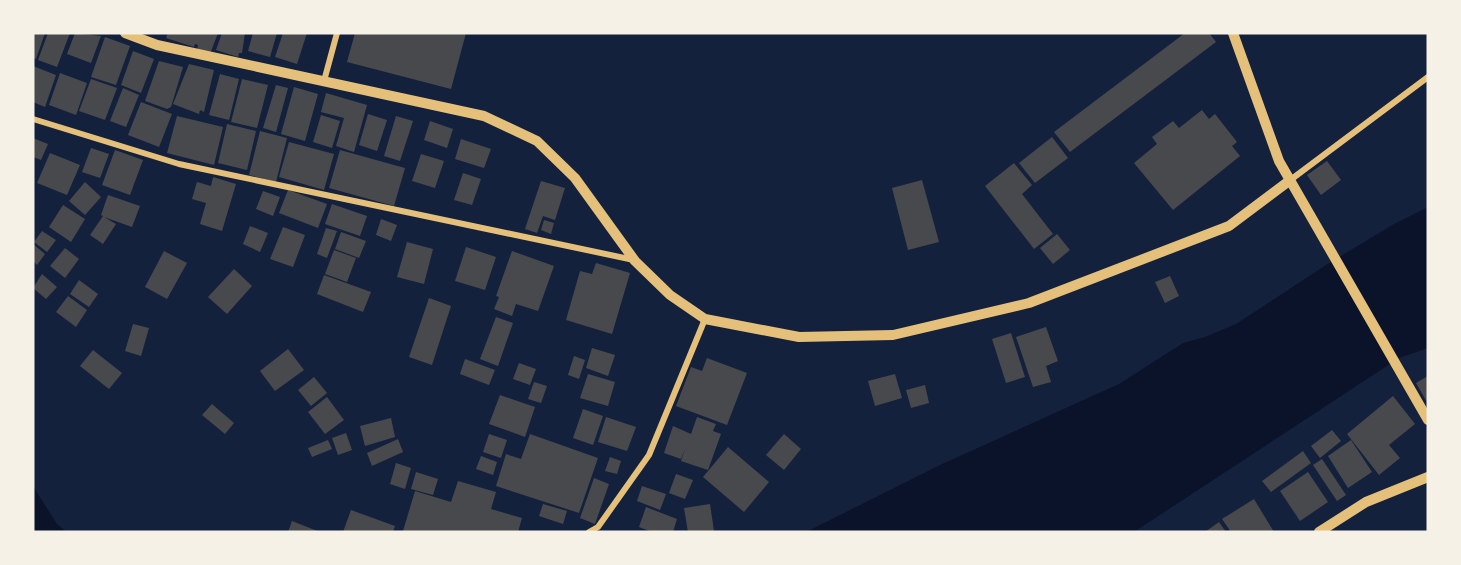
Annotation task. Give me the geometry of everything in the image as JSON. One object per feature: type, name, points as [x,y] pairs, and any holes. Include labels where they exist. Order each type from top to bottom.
[{"type":"street","points":[[125,33],[158,45],[484,116],[537,141],[575,178],[635,261],[670,295],[705,319],[799,337],[893,335],[1029,303],[1229,226],[1428,77]]},
{"type":"street","points":[[324,81],[337,33]]},
{"type":"street","points":[[1233,33],[1279,160],[1289,181],[1428,420]]},
{"type":"street","points":[[33,119],[179,164],[635,261]]},
{"type":"street","points":[[590,532],[598,527],[649,455],[705,319]]},
{"type":"street","points":[[1319,532],[1366,502],[1428,477]]},
{"type":"water","points":[[1428,207],[1428,348],[1399,358],[1134,532],[806,532],[940,465],[1119,384],[1183,343],[1236,324],[1326,265],[1394,224]]},
{"type":"water","points":[[33,486],[57,524],[67,532],[33,532]]},
{"type":"building","points":[[33,33],[45,33],[36,59],[33,58]]},
{"type":"building","points":[[48,33],[70,33],[57,67],[38,60]]},
{"type":"building","points":[[75,33],[101,36],[91,63],[67,54]]},
{"type":"building","points":[[168,33],[218,33],[210,54],[197,50],[198,45],[195,44],[194,47],[166,38]]},
{"type":"building","points":[[222,33],[245,33],[242,53],[239,53],[238,57],[216,50]]},
{"type":"building","points":[[253,33],[277,33],[270,57],[248,51]]},
{"type":"building","points":[[283,33],[307,33],[297,64],[275,57]]},
{"type":"building","points":[[355,33],[466,33],[451,89],[347,62]]},
{"type":"building","points":[[1185,33],[1209,33],[1216,42],[1070,152],[1054,132]]},
{"type":"building","points":[[105,37],[130,46],[116,85],[91,77]]},
{"type":"building","points":[[133,51],[154,59],[141,93],[121,85]]},
{"type":"building","points":[[159,61],[183,67],[171,107],[167,109],[145,101]]},
{"type":"building","points":[[189,64],[214,70],[204,112],[200,110],[199,114],[173,104]]},
{"type":"building","points":[[33,66],[56,75],[45,107],[33,102]]},
{"type":"building","points":[[60,73],[87,83],[76,115],[49,105]]},
{"type":"building","points":[[220,74],[239,79],[229,120],[209,115]]},
{"type":"building","points":[[91,79],[117,88],[105,120],[79,111]]},
{"type":"building","points":[[242,79],[268,85],[257,128],[231,122]]},
{"type":"building","points":[[276,85],[288,88],[276,132],[263,128]]},
{"type":"building","points":[[294,87],[318,94],[305,141],[281,134]]},
{"type":"building","points":[[123,88],[139,95],[126,127],[110,121]]},
{"type":"building","points":[[326,93],[367,105],[354,152],[336,146],[344,118],[321,112]]},
{"type":"building","points":[[141,102],[172,114],[159,147],[128,135]]},
{"type":"building","points":[[1202,110],[1209,119],[1215,114],[1237,142],[1232,146],[1240,156],[1173,210],[1134,163],[1157,144],[1152,137],[1173,121],[1179,128]]},
{"type":"building","points":[[368,114],[387,120],[377,151],[359,145]]},
{"type":"building","points":[[321,115],[340,121],[332,148],[313,142]]},
{"type":"building","points":[[177,116],[223,127],[214,165],[167,153]]},
{"type":"building","points":[[396,116],[413,121],[400,161],[384,156]]},
{"type":"building","points":[[430,121],[453,129],[447,148],[424,140]]},
{"type":"building","points":[[227,124],[256,131],[247,170],[218,163]]},
{"type":"building","points":[[260,131],[287,138],[276,182],[249,175]]},
{"type":"building","points":[[1052,137],[1068,158],[1035,183],[1019,163]]},
{"type":"building","points":[[33,138],[48,144],[41,160],[33,157]]},
{"type":"building","points":[[461,139],[491,149],[484,168],[455,159]]},
{"type":"building","points":[[289,142],[334,154],[324,190],[279,177]]},
{"type":"building","points":[[91,148],[109,154],[100,178],[82,172]]},
{"type":"building","points":[[115,150],[143,160],[130,195],[102,185]]},
{"type":"building","points":[[340,150],[405,168],[394,206],[329,188]]},
{"type":"building","points":[[50,153],[80,165],[67,195],[37,183]]},
{"type":"building","points":[[421,154],[444,161],[435,188],[412,181]]},
{"type":"building","points":[[1327,161],[1341,180],[1321,195],[1307,175]]},
{"type":"building","points":[[1014,163],[1032,185],[1022,194],[1053,234],[1034,249],[985,186]]},
{"type":"building","points":[[463,173],[481,179],[472,205],[454,200]]},
{"type":"building","points":[[213,177],[236,184],[222,231],[200,224],[206,203],[192,199],[197,182],[211,186]]},
{"type":"building","points":[[922,180],[939,242],[908,250],[892,188]]},
{"type":"building","points":[[541,181],[565,188],[555,220],[543,216],[537,233],[525,229]]},
{"type":"building","points":[[85,182],[101,197],[85,215],[69,201]]},
{"type":"building","points":[[288,190],[327,204],[318,228],[279,213]]},
{"type":"building","points":[[263,191],[280,197],[273,216],[256,209]]},
{"type":"building","points":[[108,195],[140,206],[132,227],[104,217],[116,224],[103,244],[90,235],[103,216],[101,215]]},
{"type":"building","points":[[332,204],[367,216],[360,236],[325,224]]},
{"type":"building","points":[[63,205],[85,219],[71,242],[49,227]]},
{"type":"building","points":[[381,219],[397,225],[391,241],[376,235]]},
{"type":"building","points":[[544,220],[554,223],[551,234],[541,230]]},
{"type":"building","points":[[250,226],[268,233],[260,252],[243,244]]},
{"type":"building","points":[[283,227],[305,235],[293,267],[270,259]]},
{"type":"building","points":[[326,228],[337,231],[327,258],[317,254]]},
{"type":"building","points":[[42,231],[56,240],[47,252],[34,242]]},
{"type":"building","points":[[341,232],[366,241],[359,258],[335,249]]},
{"type":"building","points":[[1057,234],[1070,250],[1053,264],[1040,248]]},
{"type":"building","points":[[407,242],[433,249],[424,284],[397,277]]},
{"type":"building","points":[[33,244],[45,254],[37,265],[33,261]]},
{"type":"building","points":[[466,247],[496,257],[485,290],[455,281]]},
{"type":"building","points":[[65,248],[79,259],[65,278],[50,266]]},
{"type":"building","points":[[334,250],[356,258],[347,282],[325,274]]},
{"type":"building","points":[[164,251],[187,263],[167,299],[145,287]]},
{"type":"building","points":[[512,251],[554,266],[538,311],[516,304],[512,316],[494,309],[499,297],[496,296]]},
{"type":"building","points":[[596,263],[630,273],[612,334],[566,320],[580,271],[592,274]]},
{"type":"building","points":[[234,269],[252,286],[227,314],[208,297]]},
{"type":"building","points":[[42,274],[57,287],[46,299],[33,288]]},
{"type":"building","points":[[324,275],[371,292],[363,312],[317,294]]},
{"type":"building","points":[[1170,276],[1179,296],[1165,303],[1155,282]]},
{"type":"building","points":[[79,280],[98,294],[89,307],[70,294]]},
{"type":"building","points":[[68,296],[87,310],[76,327],[56,312]]},
{"type":"building","points":[[429,298],[451,306],[432,365],[409,357]]},
{"type":"building","points":[[496,317],[513,323],[498,366],[480,359]]},
{"type":"building","points":[[133,324],[149,328],[141,356],[125,351]]},
{"type":"building","points":[[1046,327],[1058,361],[1046,366],[1051,382],[1033,387],[1016,337]]},
{"type":"building","points":[[1011,333],[1025,377],[1006,383],[992,339]]},
{"type":"building","points":[[592,348],[615,355],[608,376],[586,368]]},
{"type":"building","points":[[288,349],[304,370],[275,391],[260,371]]},
{"type":"building","points":[[93,350],[122,373],[109,389],[80,366]]},
{"type":"building","points":[[574,356],[585,360],[579,379],[568,375]]},
{"type":"building","points":[[707,358],[747,373],[727,425],[676,406],[691,367],[702,371]]},
{"type":"building","points":[[465,359],[495,370],[489,385],[460,374]]},
{"type":"building","points":[[519,363],[536,369],[530,385],[513,379]]},
{"type":"building","points":[[588,374],[615,382],[608,406],[580,398]]},
{"type":"building","points":[[895,374],[902,398],[875,406],[868,381]]},
{"type":"building","points":[[1428,376],[1428,404],[1416,383]]},
{"type":"building","points":[[314,377],[327,393],[311,406],[298,390]]},
{"type":"building","points":[[534,382],[547,386],[541,403],[528,399]]},
{"type":"building","points":[[925,385],[929,403],[911,408],[906,390]]},
{"type":"building","points":[[500,395],[535,407],[525,437],[489,424]]},
{"type":"building","points":[[1393,396],[1415,424],[1389,445],[1400,458],[1379,475],[1347,434]]},
{"type":"building","points":[[327,397],[344,420],[325,434],[308,412]]},
{"type":"building","points":[[212,404],[234,423],[225,434],[202,415]]},
{"type":"building","points":[[583,409],[603,416],[593,445],[573,438]]},
{"type":"building","points":[[606,417],[636,427],[627,451],[598,442]]},
{"type":"building","points":[[697,417],[716,424],[713,431],[721,434],[708,470],[681,461],[685,449],[681,459],[664,453],[673,426],[691,434]]},
{"type":"building","points":[[391,418],[395,437],[365,446],[360,426]]},
{"type":"building","points":[[1332,430],[1341,441],[1320,458],[1311,446]]},
{"type":"building","points":[[346,433],[352,450],[338,455],[332,438]]},
{"type":"building","points":[[489,434],[507,440],[501,458],[483,452]]},
{"type":"building","points":[[530,434],[598,458],[579,513],[496,486],[506,454],[521,459]]},
{"type":"building","points":[[784,434],[801,449],[784,470],[766,455]]},
{"type":"building","points":[[398,439],[403,452],[372,466],[367,453]]},
{"type":"building","points":[[328,440],[332,449],[312,457],[308,448]]},
{"type":"building","points":[[1351,440],[1372,472],[1348,488],[1328,456]]},
{"type":"building","points":[[728,447],[769,482],[744,512],[703,477]]},
{"type":"building","points":[[1303,451],[1311,463],[1271,492],[1262,481]]},
{"type":"building","points":[[481,456],[497,462],[493,475],[476,469]]},
{"type":"building","points":[[610,457],[621,461],[617,474],[605,471]]},
{"type":"building","points":[[1322,459],[1346,495],[1337,501],[1313,465]]},
{"type":"building","points":[[396,463],[411,468],[405,489],[390,484]]},
{"type":"building","points":[[416,472],[438,479],[433,495],[411,489]]},
{"type":"building","points":[[1308,472],[1328,502],[1300,521],[1280,491]]},
{"type":"building","points":[[676,474],[693,480],[685,499],[669,493]]},
{"type":"building","points":[[594,478],[609,484],[595,524],[580,518]]},
{"type":"building","points":[[458,481],[496,492],[491,509],[522,518],[518,532],[403,531],[415,491],[451,502]]},
{"type":"building","points":[[642,486],[666,494],[660,510],[637,501]]},
{"type":"building","points":[[1254,499],[1274,532],[1231,532],[1222,519]]},
{"type":"building","points":[[543,504],[567,511],[563,524],[539,516]]},
{"type":"building","points":[[710,504],[714,531],[688,532],[684,508]]},
{"type":"building","points":[[646,507],[677,519],[673,532],[652,532],[639,527]]},
{"type":"building","points":[[351,510],[395,526],[393,532],[343,532]]},
{"type":"building","points":[[292,521],[320,532],[288,532]]},
{"type":"building","points":[[1219,522],[1226,532],[1205,532]]}]
